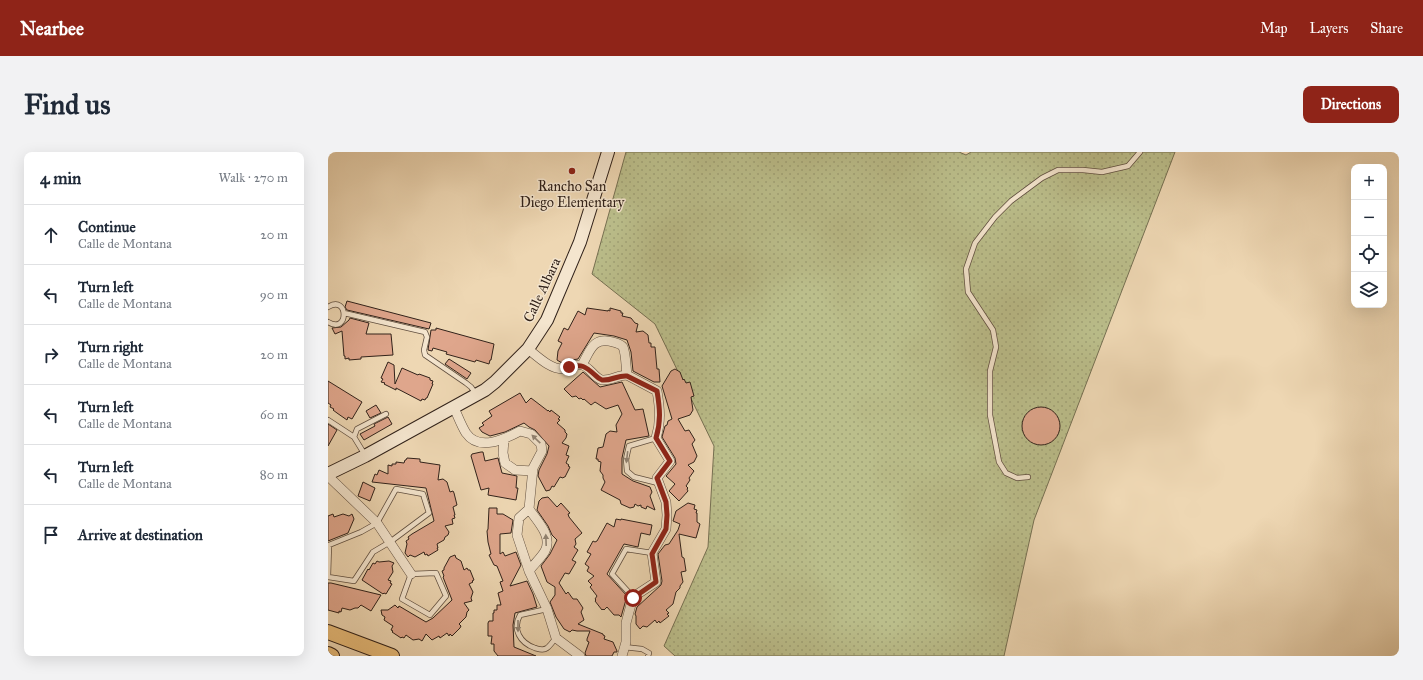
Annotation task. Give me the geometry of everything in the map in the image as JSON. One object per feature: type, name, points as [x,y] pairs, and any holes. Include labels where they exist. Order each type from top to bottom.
[{"type":"main road","points":[[328,632],[392,656]]},
{"type":"main road","points":[[328,654],[332,656]]},
{"type":"street","name":"Calle Albara","points":[[328,475],[476,395],[496,382],[528,349],[547,320],[572,262],[580,242],[608,152]]},
{"type":"street","points":[[582,366],[597,341],[611,341],[620,344],[624,349],[627,376]]},
{"type":"street","points":[[528,349],[549,365],[557,368],[563,369],[582,366],[588,369],[599,379],[604,380],[622,375],[627,376],[657,391],[660,405],[660,425],[656,438],[670,461],[657,478],[666,502],[666,529],[652,554],[656,582],[633,598],[626,623],[624,648]]},
{"type":"street","points":[[454,408],[467,434],[473,440],[488,443],[504,439],[520,431],[528,432],[535,436],[541,444],[542,451],[533,471],[529,510],[546,534],[547,543],[545,551],[530,571]]},
{"type":"street","points":[[504,439],[503,453],[505,464],[515,470],[533,471]]},
{"type":"street","points":[[328,475],[377,523],[411,574]]},
{"type":"street","points":[[529,510],[519,518],[517,535],[530,571],[547,609],[556,638],[580,656]]},
{"type":"lane","points":[[1028,477],[1017,478],[1006,474],[999,462],[990,415],[990,371],[996,347],[993,330],[968,292],[966,269],[975,243],[995,217],[1011,200],[1042,178],[1058,170],[1102,172],[1128,166],[1140,152]]},
{"type":"lane","points":[[328,307],[331,305],[338,305],[344,314],[343,320],[339,323],[334,324],[328,322]]},
{"type":"lane","points":[[344,314],[425,332],[427,337],[424,350],[425,354],[471,387],[476,395]]},
{"type":"lane","points":[[354,437],[357,429],[386,414]]},
{"type":"lane","points":[[328,420],[354,437],[365,456]]},
{"type":"lane","points":[[656,438],[630,446],[626,459],[627,471],[634,476],[659,483]]},
{"type":"lane","points":[[396,489],[424,494],[429,513],[390,542],[372,552],[354,581],[328,577],[329,545],[361,532],[377,523],[396,489]]},
{"type":"lane","points":[[633,598],[612,574],[626,549],[652,554]]},
{"type":"lane","points":[[436,573],[446,596],[430,615],[402,599],[411,574],[436,573]]},
{"type":"lane","points":[[547,609],[520,615],[518,620],[518,632],[521,640],[529,646],[540,650],[547,648],[556,638]]},
{"type":"lane","points":[[624,648],[642,649],[649,653],[648,656]]},
{"type":"green space","points":[[626,152],[959,152],[966,155],[971,152],[1175,152],[1034,520],[1004,656],[675,656],[664,646],[708,547],[714,446],[655,324],[592,274]]},
{"type":"building","points":[[347,301],[431,323],[429,329],[347,310],[345,307]]},
{"type":"building","points":[[587,308],[610,311],[610,308],[621,311],[621,313],[623,313],[622,316],[631,318],[638,324],[636,332],[643,331],[648,335],[651,347],[655,347],[660,382],[654,382],[633,371],[631,352],[627,340],[614,336],[594,333],[578,359],[569,359],[562,363],[557,360],[558,351],[562,343],[558,341],[564,328],[568,330],[578,311],[585,315]]},
{"type":"building","points":[[350,318],[369,323],[366,334],[391,334],[393,355],[361,357],[361,359],[349,360],[349,358],[345,359],[342,331],[335,334],[332,328],[341,327]]},
{"type":"building","points":[[436,328],[494,344],[489,364],[476,360],[475,362],[446,354],[447,352],[433,348],[432,351],[428,350],[431,330],[436,330]]},
{"type":"building","points":[[449,359],[471,373],[467,379],[445,364]]},
{"type":"building","points":[[388,362],[394,365],[395,384],[402,368],[418,375],[419,374],[430,378],[430,380],[433,381],[433,384],[427,398],[425,400],[422,399],[421,401],[381,382],[383,379],[381,378]]},
{"type":"building","points":[[675,369],[680,372],[686,383],[690,382],[694,396],[691,397],[693,410],[690,415],[678,419],[685,431],[689,430],[695,440],[692,444],[697,456],[694,462],[688,465],[694,471],[686,486],[688,491],[679,501],[669,491],[675,484],[666,476],[676,464],[675,458],[662,437],[665,426],[667,425],[668,421],[672,419],[662,386],[671,371]]},
{"type":"building","points":[[583,372],[600,387],[622,382],[635,410],[643,409],[649,436],[626,440],[622,458],[622,474],[633,481],[650,487],[652,492],[650,496],[655,510],[647,506],[646,509],[641,507],[641,505],[638,506],[635,504],[634,507],[630,508],[621,504],[620,500],[601,490],[605,482],[600,471],[601,462],[596,459],[598,448],[603,447],[606,434],[610,431],[617,432],[616,425],[622,414],[618,405],[606,409],[595,402],[591,405],[584,399],[579,399],[576,396],[572,397],[564,389]]},
{"type":"building","points":[[328,381],[362,402],[352,419],[348,417],[347,420],[330,407],[331,405],[328,403]]},
{"type":"building","points":[[520,393],[526,403],[531,398],[548,411],[550,412],[551,410],[560,417],[558,419],[560,420],[557,423],[565,430],[567,434],[562,443],[569,446],[566,455],[569,456],[566,463],[570,467],[565,477],[560,477],[554,487],[552,486],[550,490],[546,491],[538,476],[549,446],[535,430],[524,423],[505,432],[490,436],[482,432],[479,428],[484,425],[482,423],[492,416],[489,411]]},
{"type":"building","points":[[376,405],[381,413],[370,418],[366,411]]},
{"type":"building","points":[[1041,407],[1051,410],[1057,416],[1060,426],[1057,436],[1051,442],[1041,445],[1031,442],[1025,436],[1022,426],[1025,416],[1031,410]]},
{"type":"building","points":[[388,417],[392,424],[364,440],[360,434],[375,426],[374,424]]},
{"type":"building","points":[[328,424],[337,430],[328,446]]},
{"type":"building","points":[[483,452],[485,461],[498,458],[502,473],[517,476],[516,488],[518,488],[516,500],[488,495],[489,488],[481,490],[471,456],[472,454]]},
{"type":"building","points":[[407,458],[420,459],[420,462],[440,465],[438,480],[443,479],[447,482],[450,492],[453,491],[454,493],[457,505],[453,507],[455,518],[452,519],[453,524],[445,526],[449,532],[448,535],[444,540],[437,544],[438,550],[428,556],[427,554],[425,555],[424,552],[415,557],[410,555],[408,557],[405,553],[407,544],[406,541],[409,539],[408,537],[434,521],[426,488],[372,482],[375,474],[377,475],[379,470],[388,474],[388,465],[392,466],[392,464],[396,464],[396,462],[404,463]]},
{"type":"building","points":[[363,482],[375,488],[370,501],[358,496]]},
{"type":"building","points":[[548,497],[557,507],[561,503],[570,513],[568,514],[569,517],[582,533],[575,539],[576,544],[574,547],[578,550],[572,560],[576,562],[569,574],[565,573],[559,583],[566,594],[568,592],[573,599],[577,599],[583,608],[581,612],[584,620],[578,624],[603,634],[605,636],[604,639],[613,642],[617,652],[614,652],[612,656],[586,656],[585,653],[589,642],[587,639],[590,631],[572,630],[570,632],[564,629],[556,617],[550,602],[555,595],[555,587],[547,582],[541,566],[550,554],[557,540],[552,535],[548,526],[537,510],[539,501],[542,498]]},
{"type":"building","points":[[688,503],[695,505],[694,509],[697,510],[697,522],[700,524],[696,538],[679,534],[682,557],[684,558],[686,571],[681,572],[683,582],[676,592],[673,604],[666,610],[669,613],[667,614],[669,616],[660,623],[659,621],[657,623],[655,620],[647,627],[643,626],[640,629],[636,624],[635,614],[637,607],[661,585],[662,581],[658,554],[665,545],[669,544],[678,530],[680,524],[673,521],[676,511]]},
{"type":"building","points":[[489,508],[497,508],[497,514],[503,514],[513,520],[511,533],[500,534],[500,554],[503,552],[505,556],[516,552],[521,565],[510,586],[527,581],[537,607],[515,613],[513,625],[514,647],[536,656],[498,656],[494,651],[494,644],[491,644],[492,636],[488,636],[488,623],[489,621],[493,621],[493,613],[494,610],[497,610],[497,605],[501,605],[498,593],[503,591],[500,582],[503,581],[497,566],[494,565],[489,555],[491,554],[487,531]]},
{"type":"building","points":[[333,514],[334,517],[343,514],[349,516],[352,514],[354,519],[348,533],[328,541],[328,516]]},
{"type":"building","points":[[616,519],[652,525],[650,535],[641,533],[638,547],[624,544],[607,574],[627,596],[621,617],[619,615],[614,615],[607,607],[602,610],[595,601],[597,596],[590,587],[592,585],[588,581],[594,576],[587,571],[589,567],[585,564],[591,554],[587,552],[593,541],[597,541],[607,523],[614,527]]},
{"type":"building","points":[[455,555],[456,558],[461,561],[464,570],[467,568],[470,570],[474,580],[469,584],[473,592],[471,598],[472,601],[464,603],[469,610],[466,617],[459,624],[461,626],[460,628],[452,636],[450,634],[449,636],[447,633],[440,638],[439,636],[432,640],[426,634],[422,641],[419,639],[413,640],[406,635],[404,638],[401,638],[392,632],[393,631],[391,630],[393,626],[384,620],[385,617],[382,615],[381,610],[388,610],[395,605],[398,608],[399,606],[426,622],[433,618],[452,600],[442,571],[444,570],[450,557]]},
{"type":"building","points":[[377,561],[389,561],[394,563],[392,566],[393,572],[388,580],[391,581],[390,583],[392,584],[386,594],[383,594],[362,580],[368,569],[369,570],[373,563],[375,564]]},
{"type":"building","points":[[328,583],[381,595],[371,611],[361,605],[358,608],[350,610],[342,608],[341,612],[339,611],[339,613],[328,610]]},
{"type":"place","name":"Rancho San Diego Elementary","points":[[572,171]]},
{"type":"route","points":[[569,367],[582,366],[588,369],[599,379],[604,380],[622,375],[627,376],[657,391],[660,405],[660,425],[656,438],[670,461],[657,478],[666,502],[666,529],[652,554],[656,582],[633,598]]}]
